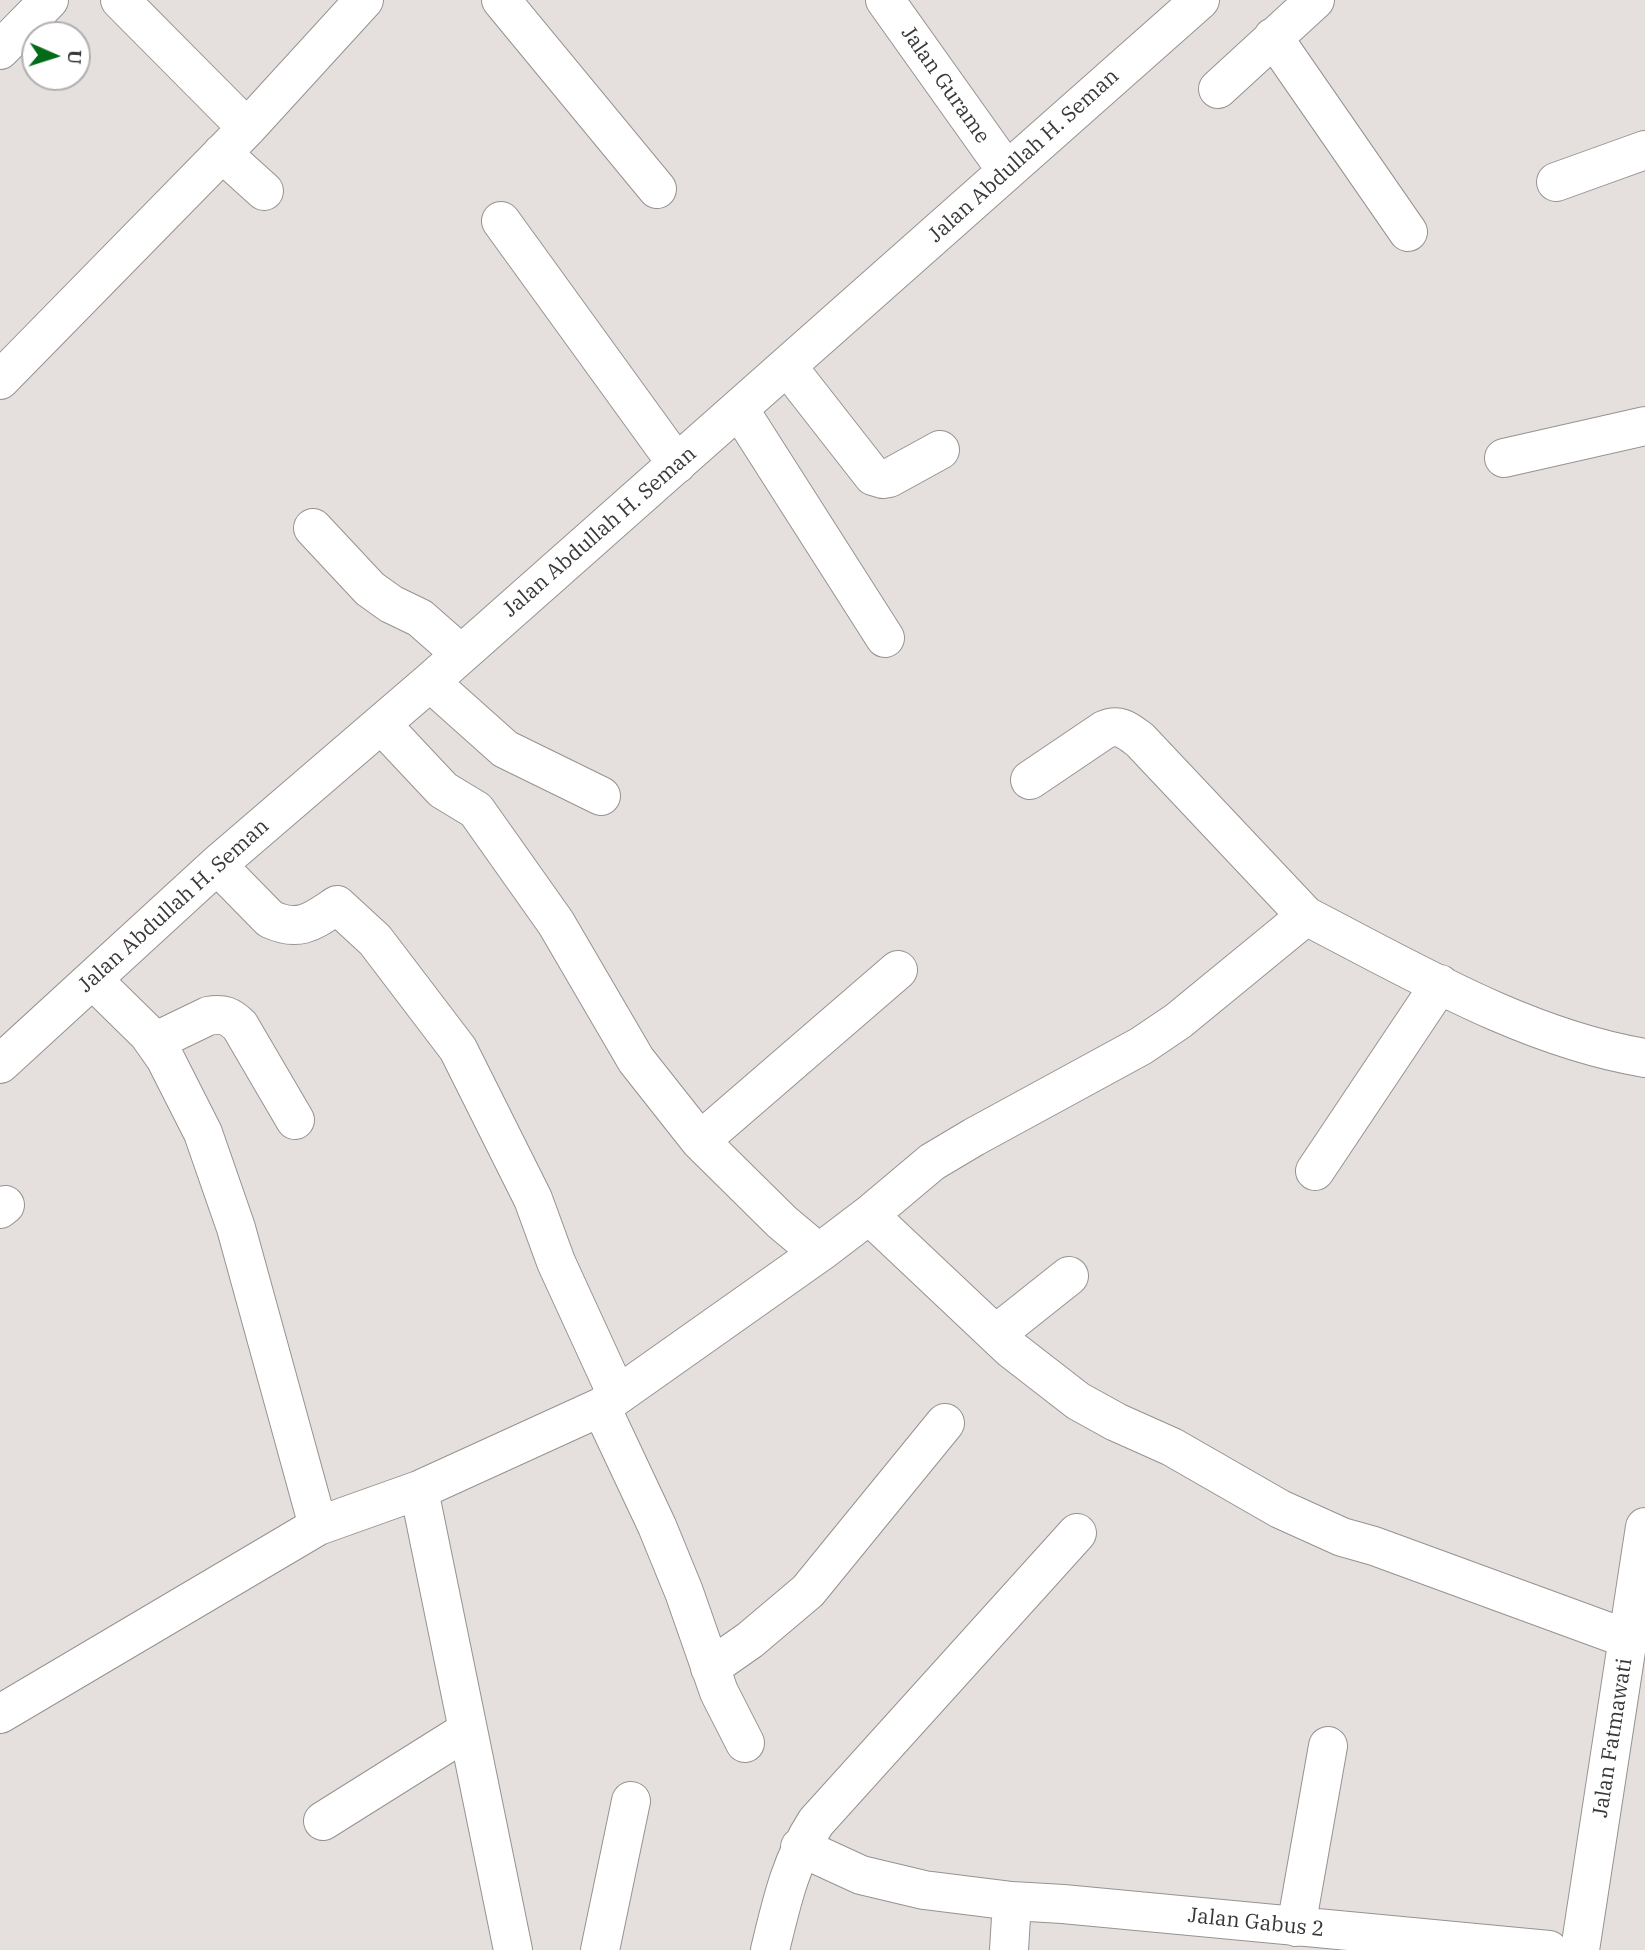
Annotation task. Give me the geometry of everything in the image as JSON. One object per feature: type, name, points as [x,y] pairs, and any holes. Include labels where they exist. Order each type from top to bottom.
[{"type":"street","points":[[0,50],[49,0]]},
{"type":"street","points":[[120,0],[235,141],[244,175],[264,191]]},
{"type":"street","points":[[0,380],[235,141],[364,0]]},
{"type":"street","points":[[501,0],[657,189]]},
{"type":"street","name":"Jalan Gurame","points":[[885,0],[1006,170]]},
{"type":"street","name":"Jalan Abdullah H. Seman","points":[[2,1057],[93,980],[217,865],[430,682],[1200,0]]},
{"type":"street","points":[[1218,89],[1315,0]]},
{"type":"street","points":[[1273,37],[1408,232]]},
{"type":"street","points":[[1556,182],[1645,150]]},
{"type":"street","points":[[501,221],[677,464]]},
{"type":"street","points":[[787,366],[873,476],[889,478],[940,450]]},
{"type":"street","points":[[739,409],[885,638]]},
{"type":"street","points":[[1504,458],[1645,426]]},
{"type":"street","points":[[313,528],[370,589],[391,604],[420,618],[461,654]]},
{"type":"street","points":[[430,682],[505,749],[601,796]]},
{"type":"street","points":[[381,724],[443,790],[475,810],[556,923],[636,1060],[700,1141],[782,1222],[819,1253]]},
{"type":"street","points":[[1030,780],[1104,730],[1112,727],[1126,729],[1140,740],[1306,916],[1440,984],[1538,1029],[1604,1051],[1645,1058]]},
{"type":"street","points":[[217,865],[270,919],[281,924],[307,925],[337,905],[375,940],[458,1049],[533,1199],[684,1592],[719,1692],[745,1742]]},
{"type":"street","points":[[0,1714],[318,1526],[419,1490],[609,1401],[819,1253],[932,1162],[1159,1034],[1306,916]]},
{"type":"street","points":[[700,1141],[898,970]]},
{"type":"street","points":[[93,980],[154,1042],[203,1133],[236,1228],[318,1526]]},
{"type":"street","points":[[1315,1171],[1440,984]]},
{"type":"street","points":[[154,1042],[208,1016],[224,1014],[231,1017],[240,1026],[295,1120]]},
{"type":"street","points":[[869,1215],[996,1334],[1078,1401],[1116,1422],[1172,1447],[1280,1509],[1342,1537],[1387,1550],[1628,1639]]},
{"type":"street","points":[[996,1334],[1069,1276]]},
{"type":"street","points":[[710,1668],[750,1640],[808,1591],[945,1423]]},
{"type":"street","points":[[419,1490],[468,1730],[506,1949]]},
{"type":"street","name":"Jalan Fatmawati","points":[[1580,1950],[1645,1527]]},
{"type":"street","points":[[770,1950],[786,1885],[800,1847],[816,1822],[1077,1533]]},
{"type":"street","points":[[323,1821],[468,1730]]},
{"type":"street","points":[[1296,1927],[1328,1746]]},
{"type":"street","points":[[600,1950],[631,1801]]},
{"type":"street","name":"Jalan Gabus 2","points":[[800,1847],[862,1875],[923,1890],[1012,1901],[1549,1950]]},
{"type":"street","points":[[1009,1950],[1012,1901]]}]
